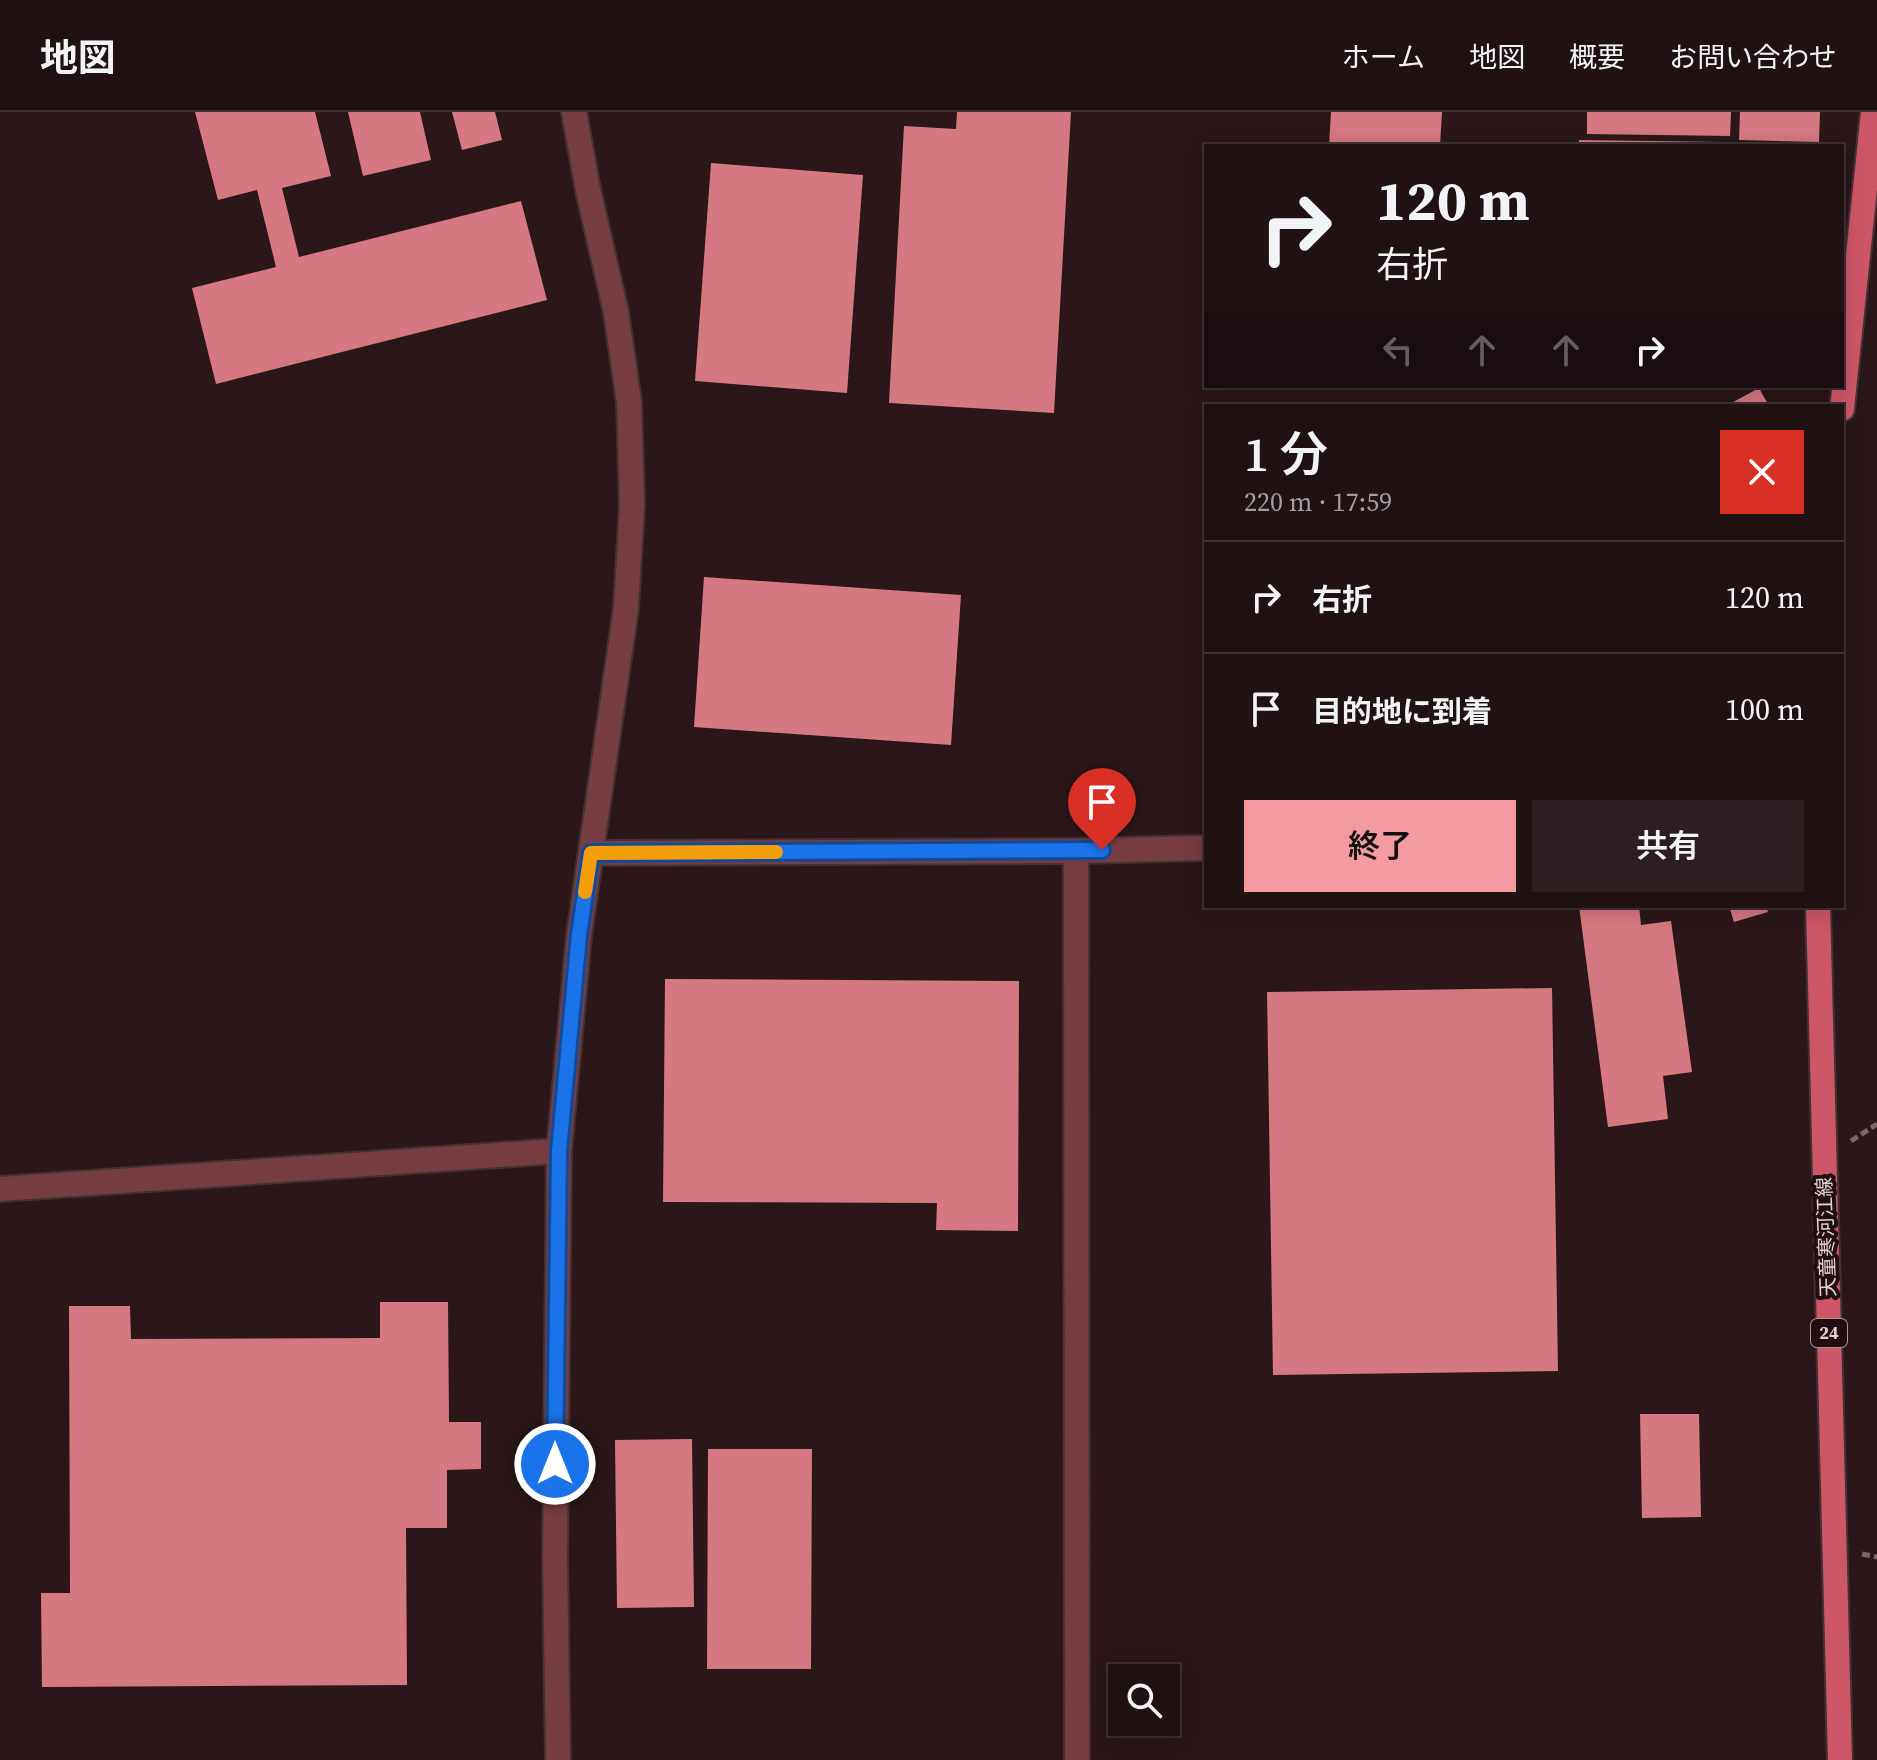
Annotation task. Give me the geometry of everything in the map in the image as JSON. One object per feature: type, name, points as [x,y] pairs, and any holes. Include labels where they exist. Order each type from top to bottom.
[{"type":"main road","points":[[1843,404],[1873,112]]},
{"type":"main road","name":"天童寒河江線","points":[[1818,908],[1840,1760]]},
{"type":"street","points":[[558,1760],[555,1511],[559,1151],[579,935],[626,608],[632,505],[629,402],[625,372],[616,312],[574,112]]},
{"type":"street","points":[[591,853],[1204,848]]},
{"type":"street","points":[[1076,851],[1077,1760]]},
{"type":"street","points":[[0,1189],[559,1151]]},
{"type":"building","points":[[195,112],[315,112],[331,176],[282,188],[299,257],[521,201],[547,300],[216,384],[192,288],[276,267],[257,190],[218,200]]},
{"type":"building","points":[[348,112],[420,112],[431,160],[363,176]]},
{"type":"building","points":[[452,112],[495,112],[502,140],[462,150]]},
{"type":"building","points":[[957,112],[1071,112],[1054,413],[889,403],[904,126],[956,129]]},
{"type":"building","points":[[1331,112],[1442,112],[1440,144],[1329,144]]},
{"type":"building","points":[[1587,112],[1731,112],[1730,136],[1587,134]]},
{"type":"building","points":[[1740,112],[1820,112],[1819,142],[1739,140]]},
{"type":"building","points":[[1579,140],[1722,142],[1722,144],[1579,144]]},
{"type":"building","points":[[711,163],[863,175],[847,393],[695,381]]},
{"type":"building","points":[[1759,388],[1768,404],[1730,404]]},
{"type":"building","points":[[704,577],[961,595],[951,745],[694,727]]},
{"type":"building","points":[[1579,908],[1639,908],[1641,925],[1671,921],[1692,1072],[1663,1076],[1668,1119],[1608,1127]]},
{"type":"building","points":[[1730,908],[1767,908],[1768,912],[1734,922]]},
{"type":"building","points":[[665,979],[1019,981],[1018,1231],[936,1230],[937,1203],[663,1202]]},
{"type":"building","points":[[1552,988],[1558,1371],[1273,1375],[1267,992]]},
{"type":"building","points":[[380,1302],[448,1302],[449,1422],[481,1422],[481,1469],[447,1470],[447,1528],[406,1528],[407,1685],[42,1687],[41,1593],[70,1593],[69,1306],[130,1306],[131,1339],[380,1338]]},
{"type":"building","points":[[1640,1414],[1699,1414],[1701,1517],[1642,1518]]},
{"type":"building","points":[[692,1439],[694,1607],[617,1608],[615,1440]]},
{"type":"building","points":[[708,1449],[812,1449],[811,1669],[707,1669]]},
{"type":"slow traffic","points":[[585,892],[591,853],[776,852]]},
{"type":"route","points":[[555,1464],[559,1151],[579,935],[591,853],[1102,850]]}]
